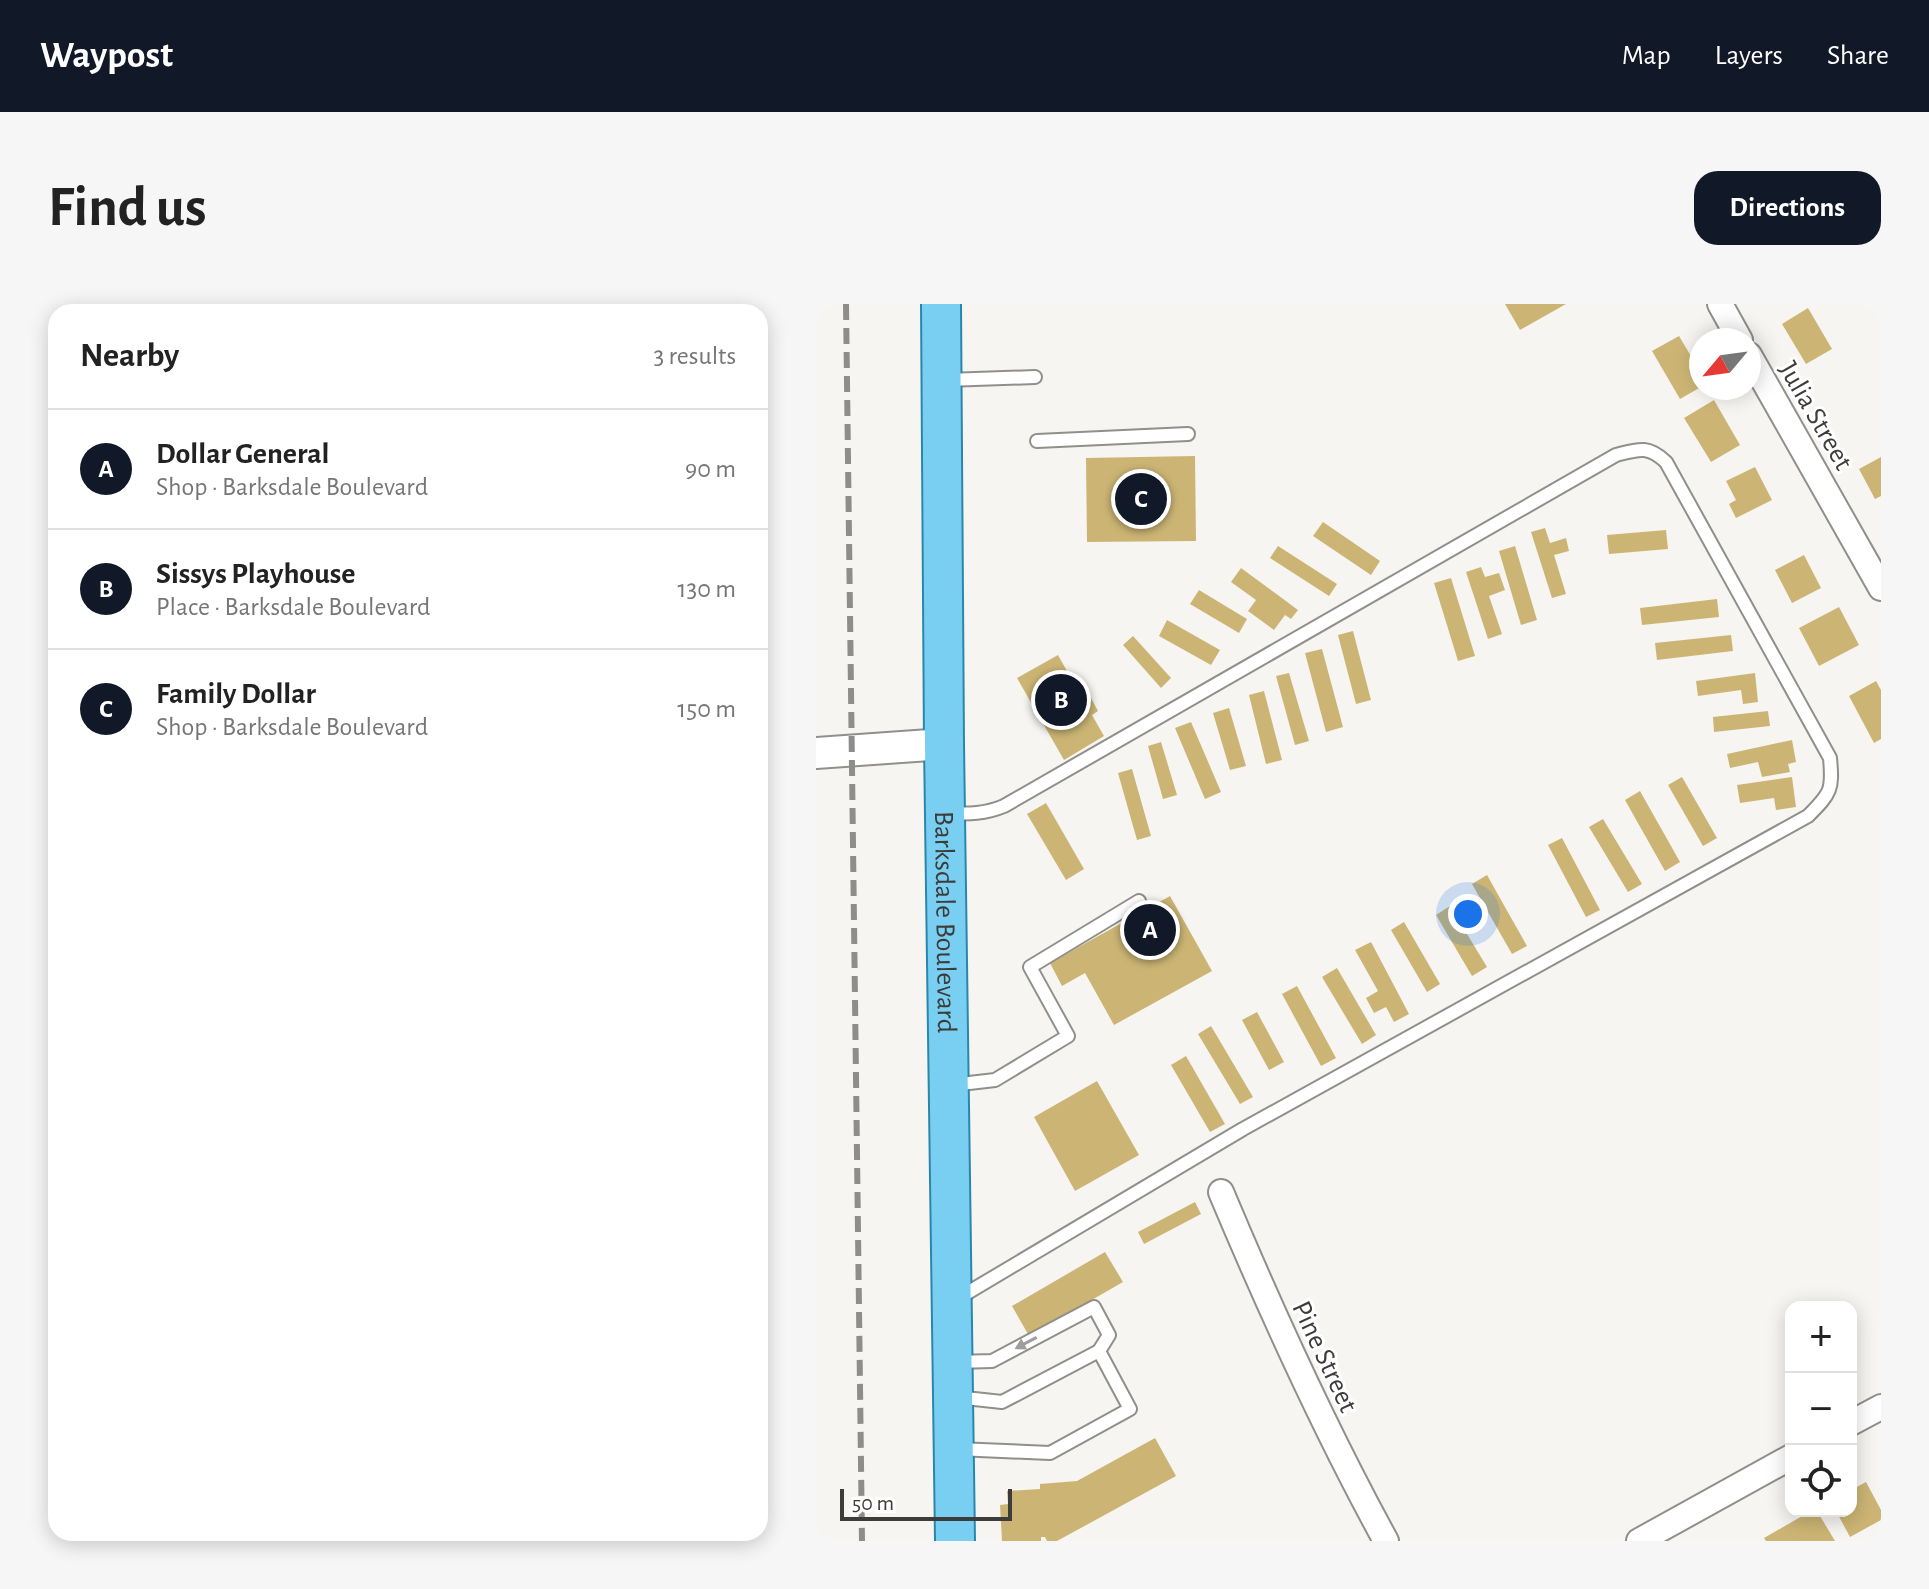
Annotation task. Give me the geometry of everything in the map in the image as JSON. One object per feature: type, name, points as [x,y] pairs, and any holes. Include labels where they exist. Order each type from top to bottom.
[{"type":"main road","name":"Barksdale Boulevard","points":[[941,304],[955,1541]]},
{"type":"street","points":[[1720,304],[1733,328]]},
{"type":"street","name":"Julia Street","points":[[1761,376],[1881,588]]},
{"type":"street","points":[[816,753],[944,744]]},
{"type":"street","name":"Pine Street","points":[[1221,1192],[1313,1399],[1386,1541]]},
{"type":"street","points":[[1857,1420],[1881,1407]]},
{"type":"street","points":[[1639,1541],[1785,1460]]},
{"type":"lane","points":[[942,380],[1035,377]]},
{"type":"lane","points":[[1037,441],[1188,434]]},
{"type":"lane","points":[[945,813],[978,814],[1004,806],[1616,455],[1640,449],[1655,451],[1666,462],[1830,758],[1832,783],[1824,801],[1808,816],[1243,1129],[953,1301]]},
{"type":"lane","points":[[949,1086],[995,1080],[1068,1036],[1030,967],[1139,901]]},
{"type":"lane","points":[[1094,1307],[1109,1335],[1099,1351],[1002,1402],[953,1380],[1094,1307]]},
{"type":"lane","points":[[954,1449],[1050,1453],[1130,1409],[1099,1351]]},
{"type":"building","points":[[1505,304],[1566,304],[1520,330]]},
{"type":"building","points":[[1808,308],[1832,349],[1806,364],[1782,324]]},
{"type":"building","points":[[1679,336],[1689,353],[1689,394],[1680,399],[1652,351]]},
{"type":"building","points":[[1714,400],[1740,445],[1711,462],[1684,418]]},
{"type":"building","points":[[1195,456],[1196,541],[1087,542],[1086,458]]},
{"type":"building","points":[[1881,457],[1881,496],[1875,499],[1859,469]]},
{"type":"building","points":[[1755,467],[1772,500],[1736,518],[1729,504],[1736,500],[1726,481]]},
{"type":"building","points":[[1323,522],[1380,561],[1371,575],[1313,536]]},
{"type":"building","points":[[1545,528],[1550,543],[1566,538],[1569,551],[1554,555],[1566,594],[1552,598],[1531,532]]},
{"type":"building","points":[[1666,530],[1668,549],[1609,554],[1607,535]]},
{"type":"building","points":[[1278,546],[1337,584],[1329,596],[1270,558]]},
{"type":"building","points":[[1515,546],[1537,620],[1521,625],[1499,551]]},
{"type":"building","points":[[1804,555],[1821,588],[1792,603],[1775,570]]},
{"type":"building","points":[[1481,567],[1485,577],[1499,573],[1505,590],[1489,596],[1502,634],[1488,639],[1466,572]]},
{"type":"building","points":[[1241,568],[1298,610],[1291,619],[1285,615],[1274,630],[1248,611],[1256,600],[1231,582]]},
{"type":"building","points":[[1451,578],[1475,656],[1458,661],[1434,583]]},
{"type":"building","points":[[1199,590],[1247,619],[1239,633],[1190,604]]},
{"type":"building","points":[[1717,599],[1719,617],[1642,625],[1640,608]]},
{"type":"building","points":[[1839,607],[1859,645],[1819,666],[1799,628]]},
{"type":"building","points":[[1167,620],[1220,650],[1211,665],[1159,636]]},
{"type":"building","points":[[1353,631],[1371,700],[1356,704],[1338,635]]},
{"type":"building","points":[[1731,635],[1733,651],[1657,660],[1655,643]]},
{"type":"building","points":[[1133,636],[1171,678],[1161,688],[1123,645]]},
{"type":"building","points":[[1322,649],[1343,727],[1326,732],[1305,653]]},
{"type":"building","points":[[1058,655],[1077,689],[1084,685],[1098,711],[1092,715],[1104,736],[1064,760],[1017,678]]},
{"type":"building","points":[[1289,673],[1309,741],[1295,745],[1276,676]]},
{"type":"building","points":[[1755,673],[1758,702],[1743,704],[1741,690],[1698,696],[1696,681]]},
{"type":"building","points":[[1876,681],[1881,690],[1881,739],[1874,743],[1849,696]]},
{"type":"building","points":[[1264,691],[1282,760],[1266,764],[1249,695]]},
{"type":"building","points":[[1229,708],[1246,766],[1230,770],[1213,713]]},
{"type":"building","points":[[1768,711],[1770,726],[1714,732],[1713,717]]},
{"type":"building","points":[[1191,722],[1221,792],[1205,799],[1175,728]]},
{"type":"building","points":[[1792,740],[1796,762],[1788,764],[1790,772],[1762,777],[1758,762],[1730,768],[1727,754]]},
{"type":"building","points":[[1161,742],[1177,795],[1163,799],[1148,746]]},
{"type":"building","points":[[1132,769],[1151,836],[1137,840],[1118,773]]},
{"type":"building","points":[[1682,777],[1717,838],[1703,846],[1668,785]]},
{"type":"building","points":[[1792,777],[1796,807],[1776,810],[1774,798],[1740,803],[1737,785]]},
{"type":"building","points":[[1640,791],[1680,862],[1665,871],[1625,800]]},
{"type":"building","points":[[1046,803],[1084,869],[1066,880],[1027,814]]},
{"type":"building","points":[[1603,819],[1642,884],[1628,892],[1589,827]]},
{"type":"building","points":[[1562,838],[1600,910],[1586,917],[1548,845]]},
{"type":"building","points":[[1487,875],[1527,946],[1512,954],[1472,884]]},
{"type":"building","points":[[1170,896],[1212,971],[1114,1025],[1085,973],[1062,986],[1050,963]]},
{"type":"building","points":[[1450,906],[1487,967],[1472,976],[1436,915]]},
{"type":"building","points":[[1404,922],[1440,984],[1427,992],[1391,930]]},
{"type":"building","points":[[1371,942],[1409,1014],[1394,1022],[1386,1007],[1374,1013],[1366,998],[1378,991],[1355,950]]},
{"type":"building","points":[[1337,968],[1376,1035],[1362,1044],[1322,977]]},
{"type":"building","points":[[1297,986],[1336,1058],[1321,1066],[1282,994]]},
{"type":"building","points":[[1257,1012],[1284,1062],[1269,1070],[1242,1020]]},
{"type":"building","points":[[1211,1026],[1253,1097],[1240,1104],[1198,1034]]},
{"type":"building","points":[[1186,1056],[1225,1124],[1210,1132],[1171,1065]]},
{"type":"building","points":[[1097,1081],[1139,1155],[1075,1191],[1034,1117]]},
{"type":"building","points":[[1195,1202],[1201,1214],[1144,1244],[1138,1232]]},
{"type":"building","points":[[1105,1252],[1123,1282],[1029,1336],[1012,1306]]},
{"type":"building","points":[[1155,1438],[1176,1476],[1057,1541],[1047,1541],[1041,1537],[1041,1541],[1002,1541],[1000,1505],[1008,1504],[1007,1491],[1040,1489],[1040,1484],[1077,1481]]},
{"type":"building","points":[[1866,1482],[1881,1510],[1881,1520],[1850,1537],[1839,1517],[1857,1517],[1857,1487]]},
{"type":"building","points":[[1801,1517],[1821,1517],[1835,1541],[1766,1541],[1764,1538]]},
{"type":"railway","points":[[846,304],[862,1541]]},
{"type":"place","name":"Family Dollar","points":[[1141,499]]},
{"type":"place","name":"Sissys Playhouse","points":[[1061,700]]},
{"type":"place","name":"Dollar General","points":[[1150,930]]}]
